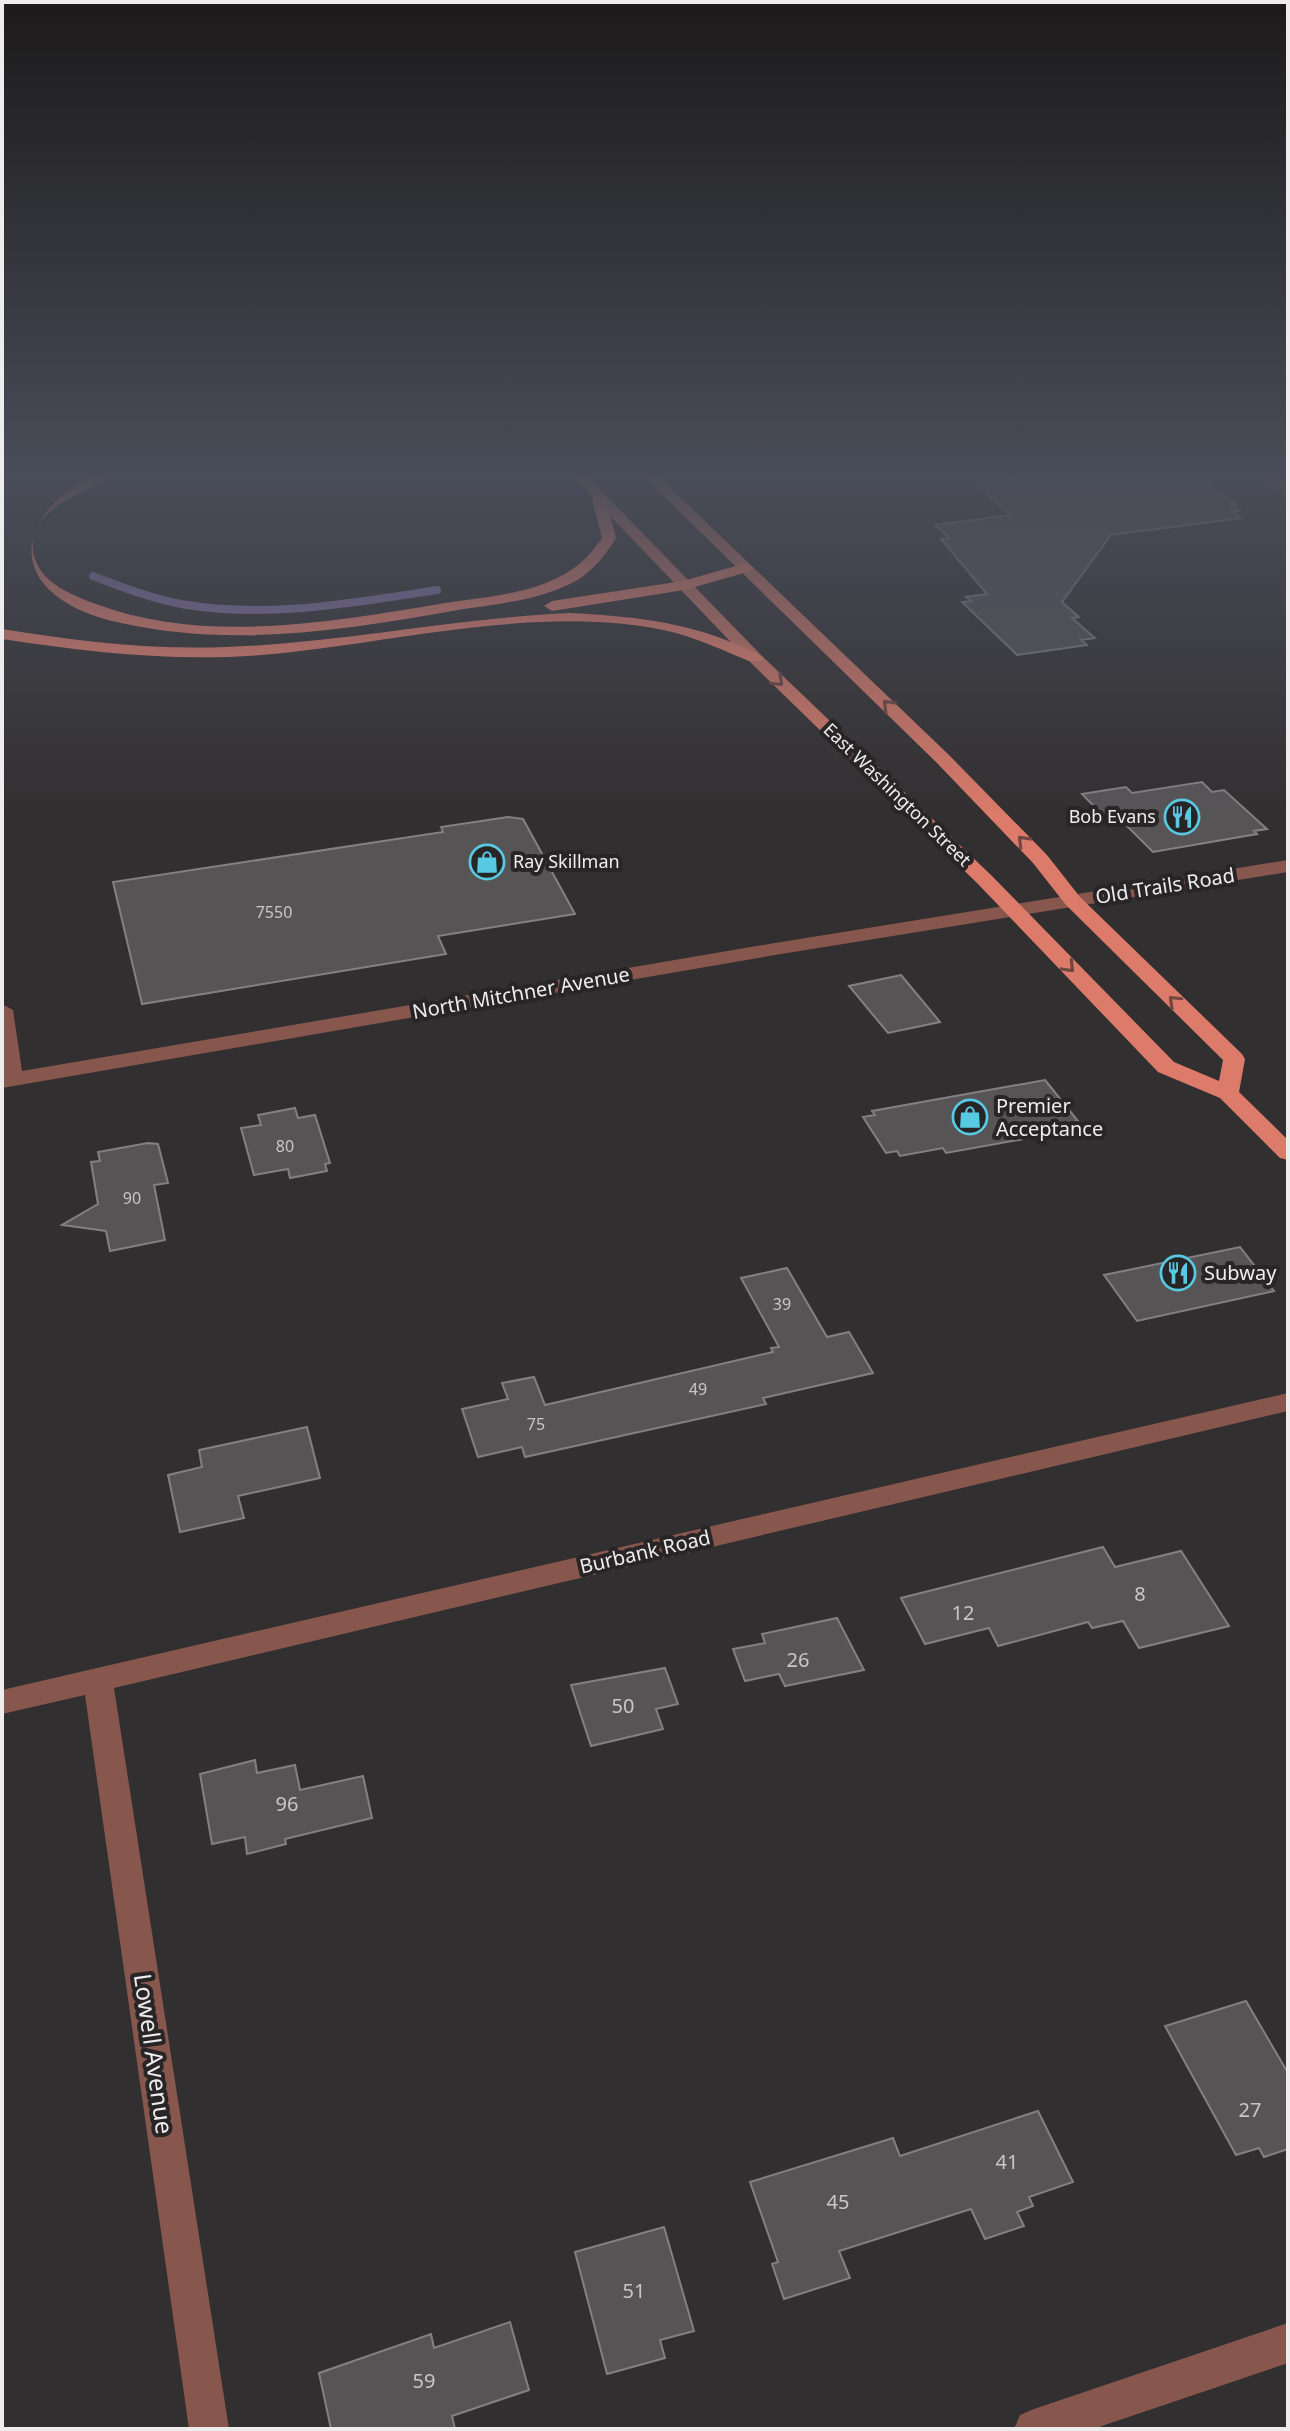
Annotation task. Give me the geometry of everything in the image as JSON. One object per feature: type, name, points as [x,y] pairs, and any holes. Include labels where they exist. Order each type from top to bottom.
[{"type":"highway","points":[[55,589],[76,602],[106,613],[181,627],[274,629],[557,589]]},
{"type":"highway","points":[[527,594],[541,589]]},
{"type":"highway","points":[[361,638],[657,589]]},
{"type":"highway","points":[[2,634],[99,649],[188,654],[261,650],[555,618],[602,619],[672,627],[711,638],[755,658]]},
{"type":"main road","name":"East Washington Street","points":[[688,589],[1015,911],[1166,1067],[1228,1093],[1288,1153]]},
{"type":"main road","points":[[768,589],[980,796],[1040,859],[1073,901],[1234,1059],[1228,1093]]},
{"type":"street","name":"Old Trails Road","points":[[1041,907],[1288,866]]},
{"type":"street","name":"North Mitchner Avenue","points":[[7,1080],[1041,907]]},
{"type":"street","points":[[2,1010],[7,1080]]},
{"type":"street","name":"Burbank Road","points":[[2,1702],[1288,1402]]},
{"type":"street","name":"Lowell Avenue","points":[[98,1680],[209,2429]]},
{"type":"street","points":[[1034,2429],[1288,2343]]},
{"type":"building","points":[[983,589],[1071,589],[1062,602],[1079,617],[1072,618],[1095,638],[1081,640],[1087,645],[1017,655],[962,602],[971,601],[966,597],[987,594]]},
{"type":"building","points":[[1202,782],[1212,792],[1224,790],[1267,829],[1254,831],[1257,834],[1153,852],[1122,821],[1110,823],[1082,794],[1126,787],[1132,793]]},
{"type":"building","points":[[508,817],[523,819],[575,914],[438,936],[446,954],[142,1004],[113,882],[443,832],[441,827]]},
{"type":"building","points":[[901,975],[940,1022],[888,1033],[849,986]]},
{"type":"building","name":"Premier Acceptance","points":[[1045,1080],[1078,1121],[1041,1128],[1046,1135],[946,1153],[943,1148],[900,1156],[897,1151],[886,1153],[863,1117],[875,1115],[872,1111]]},
{"type":"building","points":[[295,1108],[298,1118],[315,1115],[330,1163],[325,1164],[327,1171],[290,1178],[288,1169],[254,1175],[241,1128],[261,1125],[258,1115]]},
{"type":"building","points":[[158,1144],[168,1183],[154,1185],[165,1240],[110,1251],[106,1231],[62,1225],[98,1204],[91,1162],[100,1161],[98,1152]]},
{"type":"building","points":[[1240,1247],[1274,1291],[1137,1321],[1104,1275]]},
{"type":"building","points":[[787,1268],[827,1337],[849,1332],[873,1373],[763,1398],[766,1404],[525,1457],[522,1447],[478,1457],[462,1409],[508,1399],[502,1383],[534,1377],[545,1405],[773,1352],[771,1348],[779,1347],[741,1278]]},
{"type":"building","points":[[307,1427],[320,1478],[238,1496],[244,1518],[180,1532],[168,1475],[202,1467],[199,1450]]},
{"type":"building","points":[[1103,1547],[1115,1567],[1181,1551],[1229,1626],[1139,1648],[1123,1621],[1092,1628],[1088,1622],[998,1646],[989,1628],[925,1644],[901,1598]]},
{"type":"building","points":[[837,1618],[864,1670],[785,1686],[779,1674],[745,1681],[733,1649],[765,1643],[762,1634]]},
{"type":"building","points":[[665,1668],[678,1704],[656,1709],[663,1729],[591,1746],[571,1685]]},
{"type":"building","points":[[255,1760],[257,1773],[295,1765],[300,1790],[363,1776],[372,1818],[285,1839],[286,1844],[247,1854],[245,1837],[212,1844],[200,1774]]},
{"type":"building","points":[[1246,2001],[1288,2073],[1288,2149],[1264,2157],[1259,2148],[1236,2155],[1165,2026]]},
{"type":"building","points":[[1038,2111],[1073,2182],[1029,2197],[1033,2206],[1017,2212],[1024,2226],[985,2239],[971,2209],[839,2251],[850,2278],[784,2299],[772,2264],[778,2262],[750,2182],[893,2138],[900,2156]]},
{"type":"building","points":[[664,2227],[694,2331],[660,2340],[665,2358],[607,2374],[575,2252]]},
{"type":"building","points":[[510,2322],[529,2390],[452,2416],[455,2429],[331,2429],[319,2373],[431,2334],[434,2348]]},
{"type":"waterway","points":[[129,589],[181,604],[245,610],[309,608],[437,590]]},
{"type":"place","name":"Bob Evans","points":[[1182,817]]},
{"type":"place","name":"Ray Skillman","points":[[487,862]]},
{"type":"place","name":"Premier Acceptance","points":[[970,1117]]},
{"type":"place","name":"Subway","points":[[1178,1273]]}]
